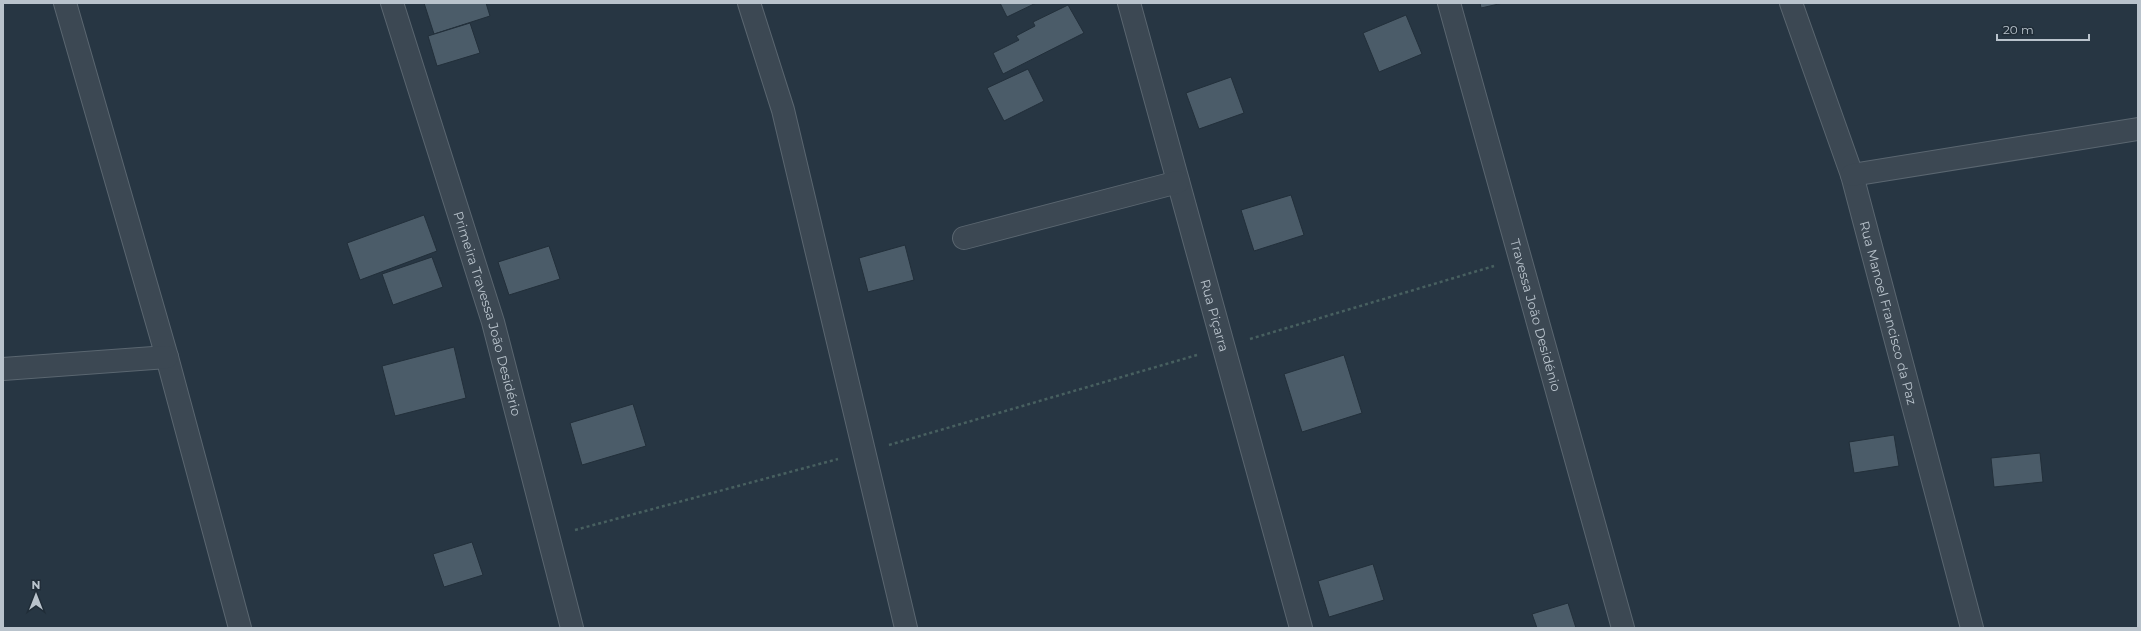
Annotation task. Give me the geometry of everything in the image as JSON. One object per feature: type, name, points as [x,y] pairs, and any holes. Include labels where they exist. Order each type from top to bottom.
[{"type":"street","points":[[65,3],[167,357],[240,628]]},
{"type":"street","name":"Primeira Travessa João Desidério","points":[[392,3],[493,322],[572,628]]},
{"type":"street","points":[[749,3],[783,110],[906,628]]},
{"type":"street","name":"Rua Piçarra","points":[[1129,3],[1301,628]]},
{"type":"street","name":"Travessa João Desidénio","points":[[1449,3],[1623,628]]},
{"type":"street","name":"Rua Manoel Francisco da Paz","points":[[1791,3],[1852,175],[1972,628]]},
{"type":"street","points":[[1852,175],[2138,129]]},
{"type":"street","points":[[964,238],[1178,182]]},
{"type":"street","points":[[3,369],[167,357]]},
{"type":"path","points":[[548,537],[863,452],[1223,347],[1520,258]]},
{"type":"building","points":[[424,3],[486,3],[490,16],[434,34]]},
{"type":"building","points":[[1000,3],[1036,3],[1007,17]]},
{"type":"building","points":[[1480,3],[1503,3],[1481,8]]},
{"type":"building","points":[[1068,5],[1084,33],[1003,74],[993,53],[1019,40],[1016,36],[1035,26],[1033,22]]},
{"type":"building","points":[[1406,15],[1422,54],[1379,72],[1363,33]]},
{"type":"building","points":[[470,23],[480,53],[437,66],[428,36]]},
{"type":"building","points":[[1028,69],[1044,101],[1004,121],[987,88]]},
{"type":"building","points":[[1231,77],[1244,113],[1199,129],[1186,93]]},
{"type":"building","points":[[1291,195],[1304,235],[1254,251],[1241,210]]},
{"type":"building","points":[[424,215],[437,251],[360,280],[347,243]]},
{"type":"building","points":[[905,245],[914,280],[868,292],[859,258]]},
{"type":"building","points":[[549,246],[560,279],[509,295],[498,262]]},
{"type":"building","points":[[432,257],[443,287],[393,305],[382,274]]},
{"type":"building","points":[[454,347],[466,398],[395,416],[382,366]]},
{"type":"building","points":[[1344,355],[1362,413],[1302,432],[1284,374]]},
{"type":"building","points":[[633,404],[646,446],[582,465],[570,423]]},
{"type":"building","points":[[1894,435],[1899,466],[1854,473],[1849,442]]},
{"type":"building","points":[[2040,453],[2043,482],[1994,487],[1991,458]]},
{"type":"building","points":[[472,542],[483,575],[444,587],[433,554]]},
{"type":"building","points":[[1373,564],[1384,600],[1329,617],[1318,581]]},
{"type":"building","points":[[1568,603],[1576,628],[1537,628],[1532,614]]}]
